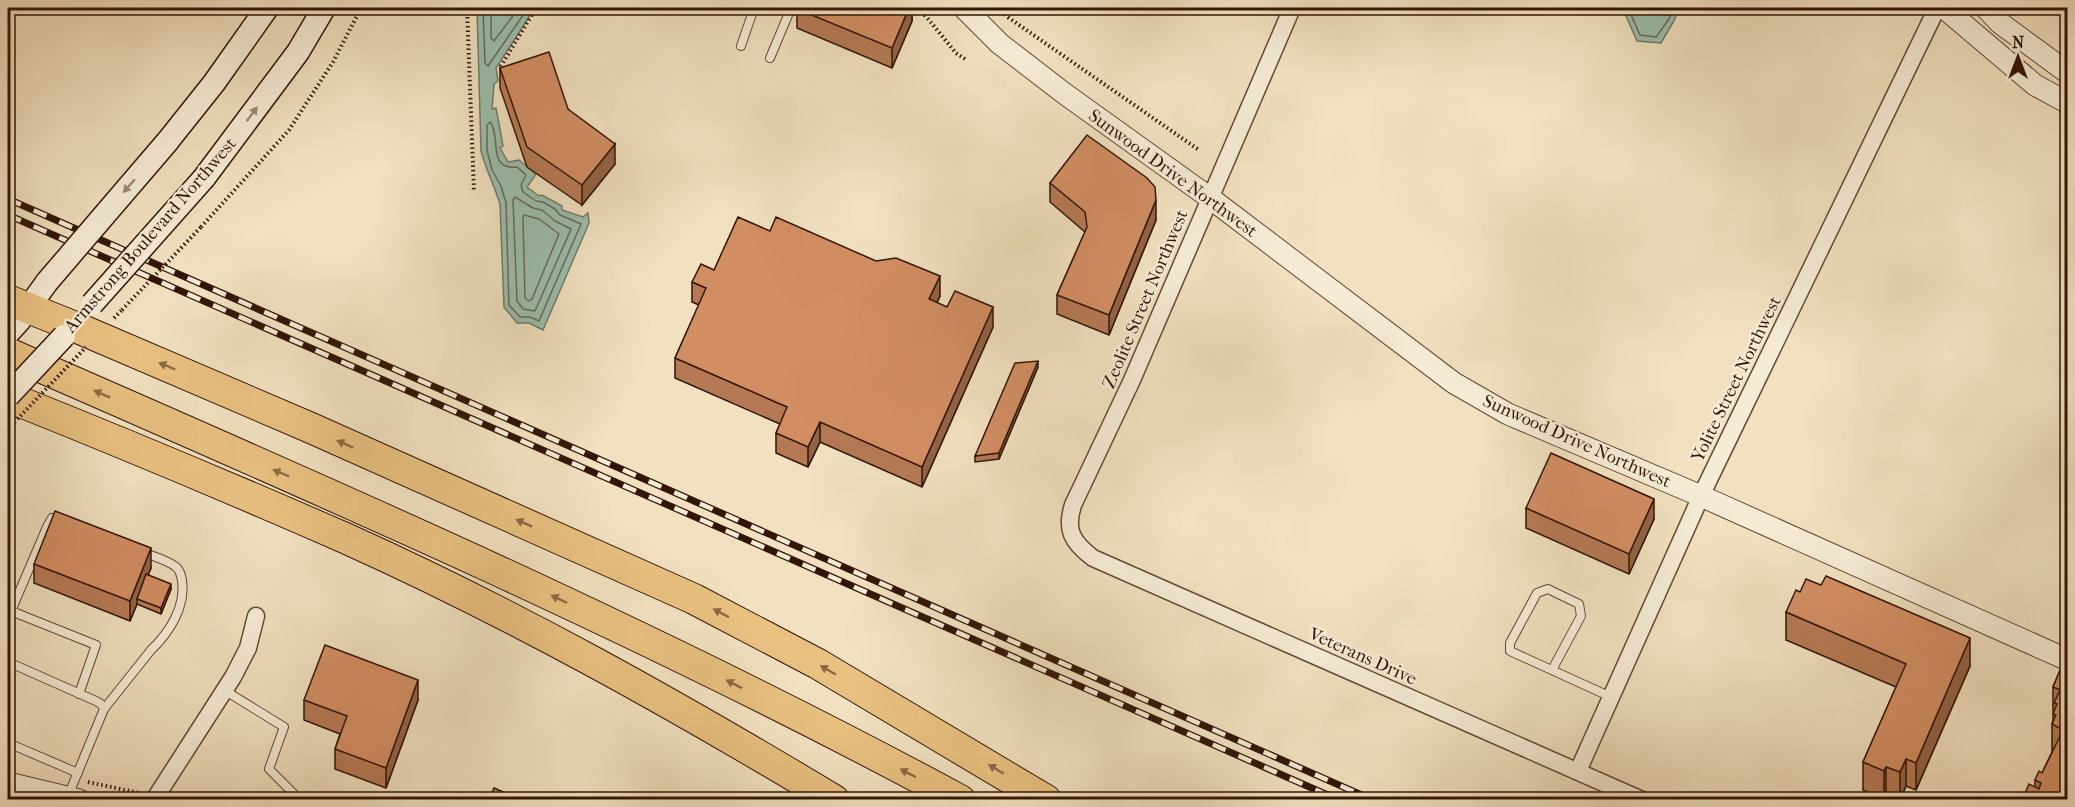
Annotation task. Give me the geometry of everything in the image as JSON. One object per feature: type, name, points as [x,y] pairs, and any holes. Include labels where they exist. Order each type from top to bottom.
[{"type":"highway","points":[[15,316],[79,328],[311,428],[694,599],[818,664],[1046,800]]},
{"type":"highway","points":[[8,352],[373,512],[530,585],[727,681],[960,800]]},
{"type":"highway","points":[[8,396],[346,539],[494,610],[723,733],[834,800]]},
{"type":"highway","points":[[8,417],[201,494],[435,600],[571,665],[834,800]]},
{"type":"main road","points":[[15,316],[167,142],[214,83],[267,8]]},
{"type":"main road","name":"Armstrong Boulevard Northwest","points":[[8,396],[79,328],[204,178],[298,52],[324,8]]},
{"type":"street","name":"Sunwood Drive Northwest","points":[[964,8],[1000,44],[1065,94],[1209,198],[1454,383],[1508,414],[1701,495],[2067,660]]},
{"type":"street","name":"Zeolite Street Northwest","points":[[1074,540],[1069,526],[1073,505],[1132,380],[1293,8]]},
{"type":"street","name":"Yolite Street Northwest","points":[[1578,771],[1701,495],[1937,8]]},
{"type":"street","points":[[1944,8],[2035,85],[2067,103]]},
{"type":"street","points":[[1986,8],[2000,23],[2067,73]]},
{"type":"street","name":"Veterans Drive","points":[[1074,540],[1093,558],[1642,800]]},
{"type":"street","points":[[147,797],[224,690],[248,648],[256,616]]},
{"type":"street","points":[[8,783],[75,787]]},
{"type":"lane","points":[[741,46],[753,8]]},
{"type":"lane","points":[[770,58],[791,8]]},
{"type":"lane","points":[[74,526],[52,518],[9,615],[96,645],[78,694]]},
{"type":"lane","points":[[8,743],[75,787],[104,709],[169,629],[181,602],[183,586],[181,574],[176,567],[138,550]]},
{"type":"lane","points":[[1552,670],[1581,616],[1579,604],[1548,589],[1537,593],[1510,643],[1510,651],[1611,697]]},
{"type":"lane","points":[[8,662],[101,704],[104,709]]},
{"type":"lane","points":[[224,690],[284,727],[269,769],[300,800]]},
{"type":"path","points":[[122,310],[289,130],[333,62],[361,8]]},
{"type":"path","points":[[467,8],[474,192]]},
{"type":"path","points":[[501,74],[501,66],[536,8]]},
{"type":"path","points":[[919,8],[956,53],[965,59]]},
{"type":"path","points":[[998,8],[1080,69],[1199,150]]},
{"type":"path","points":[[8,429],[79,328]]},
{"type":"path","points":[[75,787],[147,797]]},
{"type":"water","points":[[477,8],[535,8],[496,68],[498,81],[494,84],[492,109],[496,108],[503,146],[500,148],[508,162],[519,160],[536,174],[527,187],[539,196],[542,195],[562,206],[562,210],[583,217],[588,213],[589,223],[543,330],[529,323],[517,323],[504,307],[500,204],[481,151]]},
{"type":"water","points":[[1620,8],[1679,8],[1661,43],[1637,41],[1623,9]]},
{"type":"building","points":[[797,8],[909,8],[892,48]]},
{"type":"building","points":[[549,52],[568,109],[615,144],[582,185],[527,147],[500,68]]},
{"type":"building","points":[[1087,135],[1147,178],[1155,187],[1156,200],[1109,315],[1057,295],[1087,227],[1085,212],[1050,183]]},
{"type":"building","points":[[738,217],[770,231],[776,217],[876,261],[896,258],[940,276],[929,299],[947,307],[955,291],[993,307],[922,467],[820,422],[808,447],[776,433],[787,407],[675,358],[706,288],[692,282],[701,264],[714,270]]},
{"type":"building","points":[[1038,361],[999,453],[975,456],[1015,363]]},
{"type":"building","points":[[1551,453],[1654,499],[1629,554],[1526,508]]},
{"type":"building","points":[[55,511],[151,548],[130,601],[34,564]]},
{"type":"building","points":[[146,574],[171,584],[161,608],[137,599]]},
{"type":"building","points":[[1826,576],[1970,638],[1916,763],[1906,759],[1900,772],[1886,767],[1884,771],[1863,762],[1906,664],[1786,612],[1796,590],[1800,592],[1806,579],[1821,585]]},
{"type":"building","points":[[325,645],[418,680],[386,768],[335,749],[347,716],[304,700]]},
{"type":"building","points":[[2061,668],[2067,671],[2067,800],[2029,800],[2024,796],[2029,784],[2039,789],[2041,783],[2035,780],[2039,771],[2042,773],[2063,730],[2052,724],[2056,715],[2053,714],[2057,704],[2054,703],[2060,690],[2053,687]]},
{"type":"building","points":[[494,788],[522,800],[489,800]]},
{"type":"railway","points":[[8,199],[1373,800]]},
{"type":"railway","points":[[8,215],[1339,800]]}]
